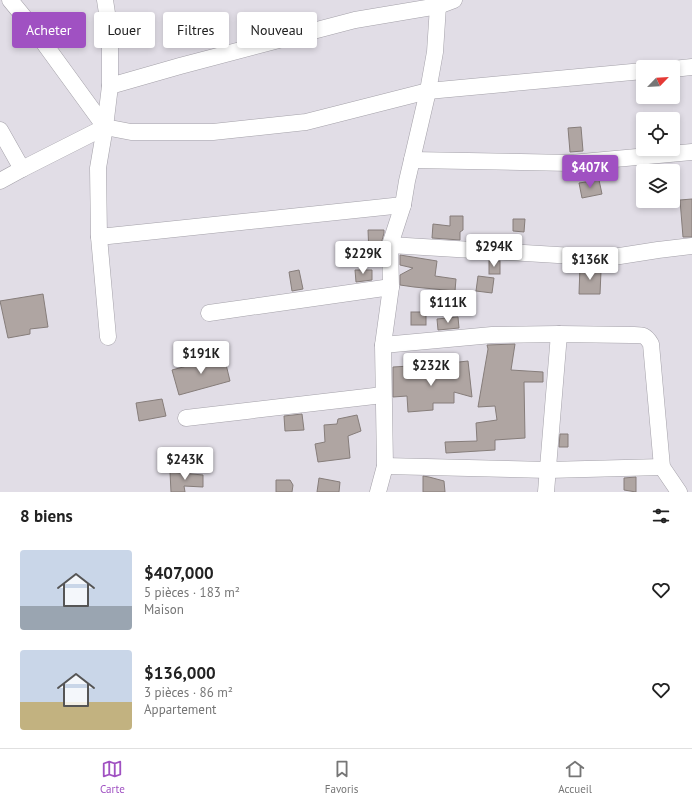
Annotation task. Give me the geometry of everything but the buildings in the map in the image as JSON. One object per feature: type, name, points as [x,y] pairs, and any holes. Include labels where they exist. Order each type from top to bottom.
[{"type":"street","points":[[10,0],[33,28],[105,127]]},
{"type":"street","points":[[105,0],[110,33],[110,86],[98,168],[99,237],[108,337]]},
{"type":"street","points":[[110,86],[354,20],[438,6],[454,0]]},
{"type":"street","points":[[378,492],[385,466],[383,345],[391,287],[390,245],[403,205],[406,181],[428,91],[435,52],[438,6]]},
{"type":"street","points":[[680,68],[692,67]]},
{"type":"street","points":[[0,181],[22,168],[105,127],[131,132],[214,132],[306,122],[428,91],[636,72]]},
{"type":"street","points":[[0,130],[22,168]]},
{"type":"street","points":[[412,160],[571,163],[692,152]]},
{"type":"street","points":[[99,237],[403,205]]},
{"type":"street","points":[[390,245],[607,258],[692,246]]},
{"type":"street","points":[[209,313],[391,287]]},
{"type":"street","points":[[383,345],[492,334],[641,335],[647,338],[651,344],[662,467],[679,492]]},
{"type":"street","points":[[546,492],[559,334]]},
{"type":"street","points":[[186,418],[383,395]]},
{"type":"street","points":[[385,466],[548,470],[662,467]]}]
